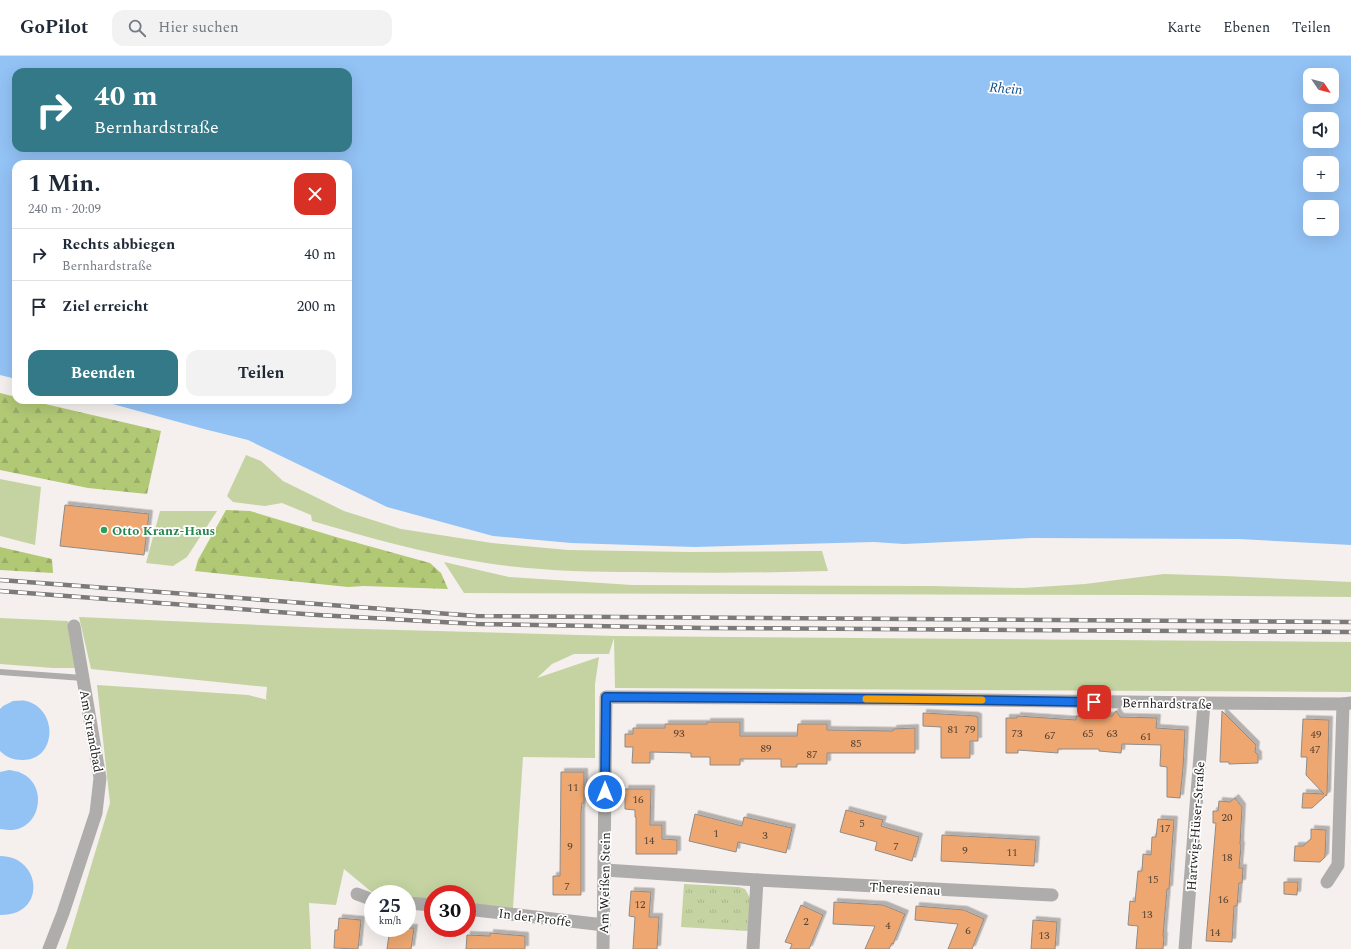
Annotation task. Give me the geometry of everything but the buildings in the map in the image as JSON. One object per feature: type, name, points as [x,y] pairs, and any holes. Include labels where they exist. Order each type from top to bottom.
[{"type":"street","name":"Am Strandbad","points":[[50,949],[96,813],[100,778],[74,626]]},
{"type":"street","name":"Bernhardstraße","points":[[606,697],[1347,703],[1338,865],[1327,882]]},
{"type":"street","name":"Am Weißen Stein","points":[[603,949],[606,697]]},
{"type":"street","name":"Hartwig-Hüser-Straße","points":[[1185,949],[1204,703]]},
{"type":"street","name":"Theresienau","points":[[605,870],[757,880],[1052,895]]},
{"type":"street","points":[[754,949],[757,880]]},
{"type":"street","points":[[357,894],[364,897]]},
{"type":"street","name":"In der Proffe","points":[[476,910],[604,925]]},
{"type":"lane","points":[[0,672],[83,678]]},
{"type":"green space","points":[[0,393],[12,396],[12,404],[45,404],[161,431],[147,494],[88,488],[0,470]]},
{"type":"green space","points":[[246,455],[261,461],[283,481],[344,511],[401,529],[492,543],[568,550],[690,552],[822,551],[828,571],[709,573],[599,572],[505,566],[442,555],[312,521],[311,515],[282,503],[265,506],[233,502],[227,496]]},
{"type":"green space","points":[[0,479],[41,487],[35,545],[0,536]]},
{"type":"green space","points":[[226,510],[250,511],[430,563],[441,573],[448,589],[364,586],[348,587],[195,571],[198,560]]},
{"type":"green space","points":[[160,511],[217,511],[187,557],[173,566],[146,563]]},
{"type":"green space","points":[[0,547],[52,559],[53,573],[0,570]]},
{"type":"green space","points":[[444,562],[509,577],[632,585],[931,586],[1023,588],[1085,584],[1164,574],[1225,576],[1351,582],[1351,597],[464,593]]},
{"type":"green space","points":[[79,617],[327,628],[615,636],[1351,642],[1351,692],[615,688],[614,638],[609,654],[574,654],[552,664],[537,678],[599,657],[595,684],[595,758],[523,757],[513,908],[476,904],[476,885],[424,885],[424,899],[416,898],[416,885],[364,886],[344,869],[336,905],[309,903],[311,949],[66,949],[110,803],[97,685],[248,695],[268,700],[266,699],[267,687],[91,669]]},
{"type":"green space","points":[[0,618],[68,621],[75,668],[0,664]]},
{"type":"green space","points":[[684,884],[739,887],[745,889],[750,898],[748,931],[681,927]]},
{"type":"water","name":"Rhein","points":[[0,56],[1351,56],[1351,545],[1239,539],[1032,538],[904,544],[874,542],[694,547],[571,543],[493,536],[387,507],[248,440],[113,404],[352,404],[352,160],[12,160],[12,378],[0,375]]},
{"type":"water","points":[[13,701],[26,701],[37,706],[44,714],[48,723],[50,734],[47,744],[42,752],[34,758],[22,760],[13,759],[0,751],[0,709]]},
{"type":"water","points":[[9,770],[20,772],[30,779],[35,787],[38,797],[38,806],[34,816],[28,823],[20,828],[9,830],[0,829],[0,772]]},
{"type":"water","points":[[0,856],[14,859],[24,865],[31,875],[33,886],[32,897],[26,906],[15,913],[0,915]]},
{"type":"railway","points":[[0,580],[476,616],[1351,622]]},
{"type":"railway","points":[[0,591],[318,615],[477,624],[705,628],[1351,632]]},
{"type":"slow traffic","points":[[866,699],[982,700]]},
{"type":"place","name":"Otto Kranz-Haus","points":[[104,530]]},
{"type":"route","points":[[605,792],[606,697],[1094,702]]}]
